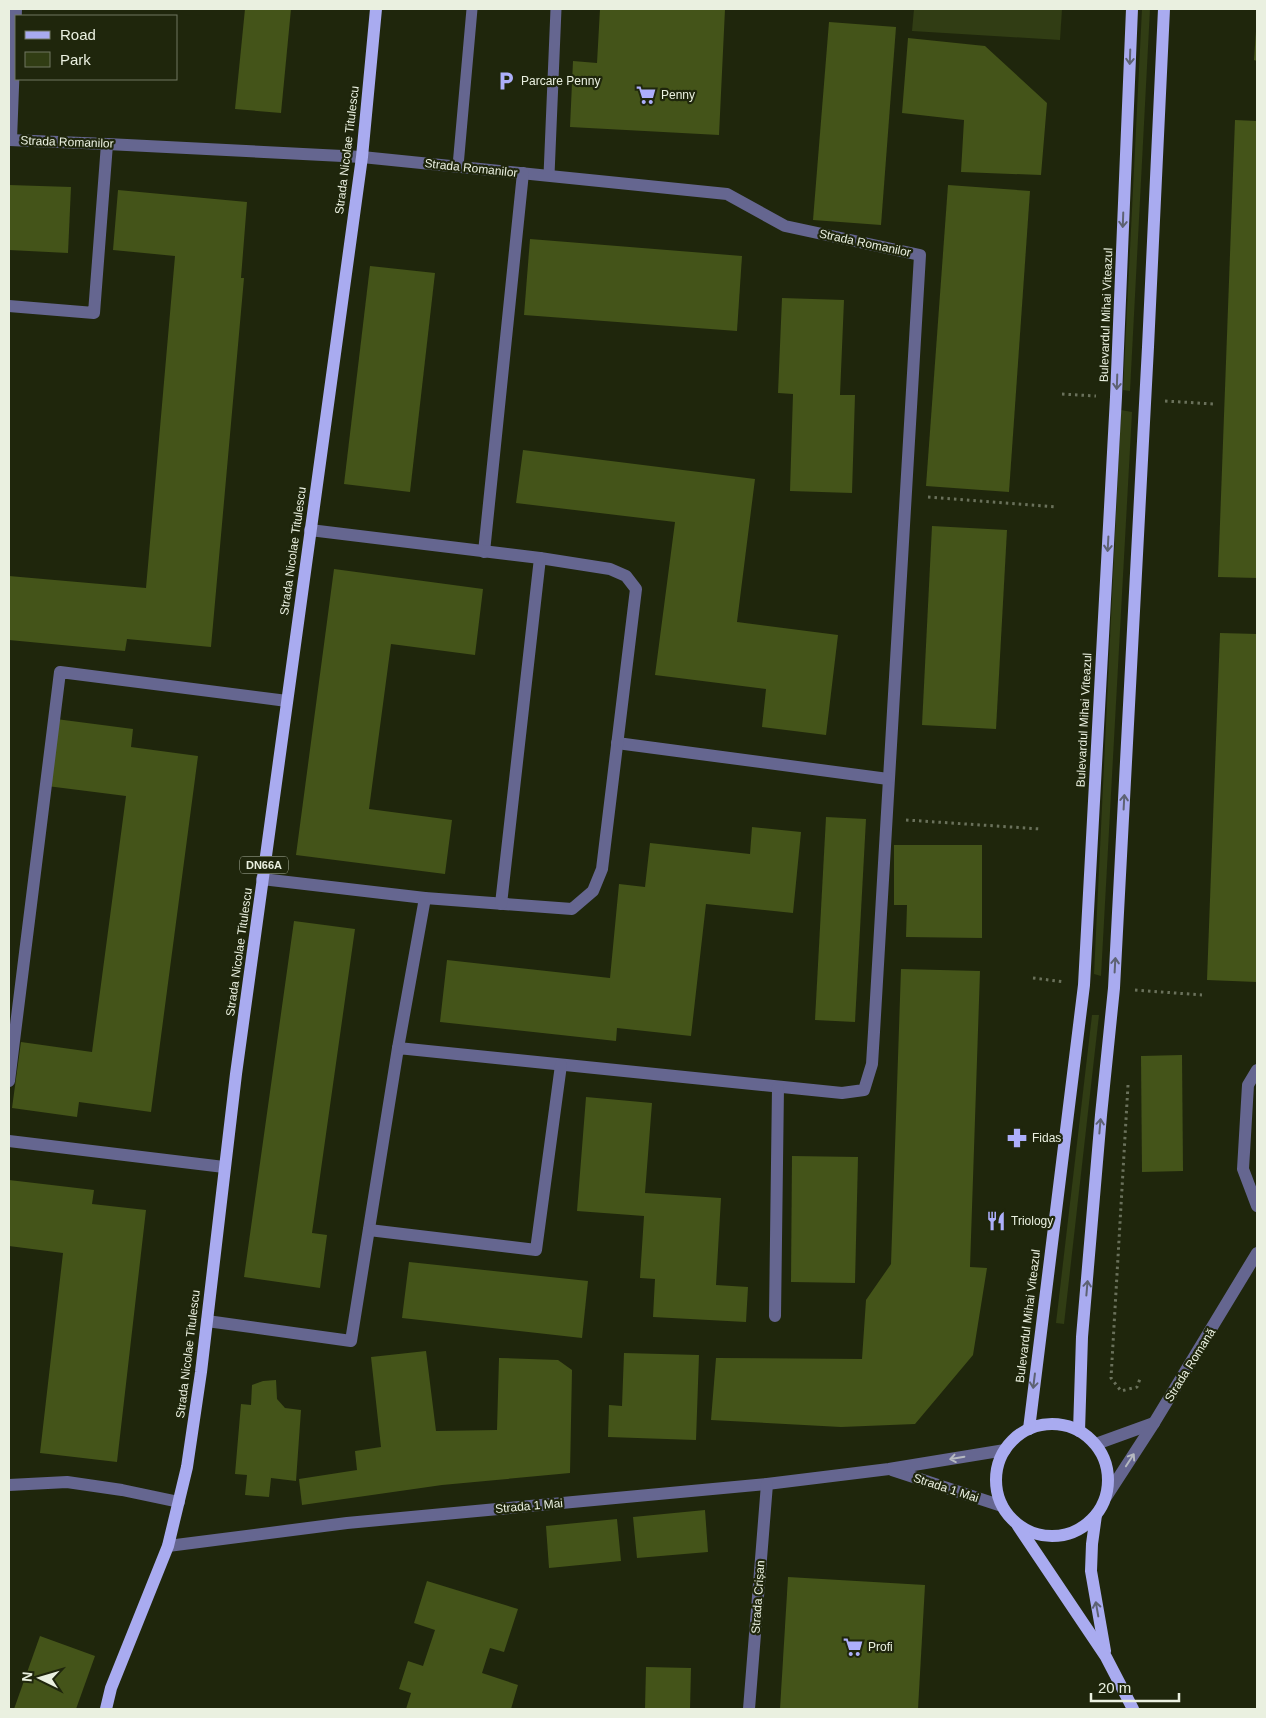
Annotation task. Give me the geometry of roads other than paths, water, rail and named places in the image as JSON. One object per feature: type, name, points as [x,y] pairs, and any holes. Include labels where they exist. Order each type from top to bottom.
[{"type":"main road","name":"Strada Nicolae Titulescu","points":[[106,1709],[112,1688],[168,1546],[188,1467],[224,1167],[262,879],[362,157],[376,9]]},
{"type":"main road","name":"Bulevardul Mihai Viteazul","points":[[1029,1429],[1084,985],[1116,397],[1132,9]]},
{"type":"main road","points":[[1079,1431],[1083,1327],[1114,988],[1164,9]]},
{"type":"main road","points":[[1017,1524],[1032,1533],[1049,1537],[1067,1534],[1083,1527],[1096,1515],[1106,1497],[1109,1478],[1105,1460],[1096,1444],[1079,1431],[1063,1425],[1045,1424],[1029,1429],[1015,1438],[1005,1450],[997,1468],[996,1487],[1002,1506],[1017,1524],[1106,1657],[1133,1709]]},
{"type":"main road","points":[[1096,1515],[1091,1571],[1106,1657]]},
{"type":"street","points":[[10,140],[15,31]]},
{"type":"street","name":"Strada Romanilor","points":[[10,140],[362,157],[727,194],[785,226],[920,255],[888,779]]},
{"type":"street","points":[[9,306],[94,313],[107,144]]},
{"type":"street","points":[[484,552],[523,173]]},
{"type":"street","points":[[262,879],[425,898],[572,909],[592,891],[602,869],[636,589],[626,576],[610,569],[540,558],[310,530]]},
{"type":"street","points":[[501,904],[540,558]]},
{"type":"street","points":[[9,1081],[60,672],[287,701]]},
{"type":"street","points":[[398,1048],[842,1093],[864,1090],[872,1064],[888,779],[617,743]]},
{"type":"street","points":[[206,1321],[351,1341],[398,1048],[425,898]]},
{"type":"street","points":[[369,1230],[536,1250],[561,1065]]},
{"type":"street","points":[[1257,1070],[1248,1085],[1243,1169],[1257,1206]]},
{"type":"street","points":[[776,1316],[778,1087]]},
{"type":"street","points":[[9,1141],[224,1167]]},
{"type":"street","name":"Strada Romană","points":[[1106,1497],[1154,1423],[1257,1253]]},
{"type":"street","points":[[1096,1444],[1154,1423]]},
{"type":"street","name":"Strada 1 Mai","points":[[168,1546],[347,1523],[767,1484],[889,1469],[1005,1450]]},
{"type":"street","name":"Strada 1 Mai","points":[[889,1469],[1002,1506]]},
{"type":"street","points":[[9,1485],[66,1482],[122,1490],[179,1502]]},
{"type":"street","name":"Strada Crișan","points":[[749,1709],[767,1484]]},
{"type":"lane","points":[[458,166],[472,9]]},
{"type":"lane","points":[[549,175],[556,9]]},
{"type":"place","name":"Parcare Penny","points":[[506,81]]},
{"type":"place","name":"Penny","points":[[646,95]]},
{"type":"place","name":"Fidas","points":[[1017,1138]]},
{"type":"place","name":"Triology","points":[[996,1221]]},
{"type":"place","name":"Profi","points":[[853,1647]]}]
